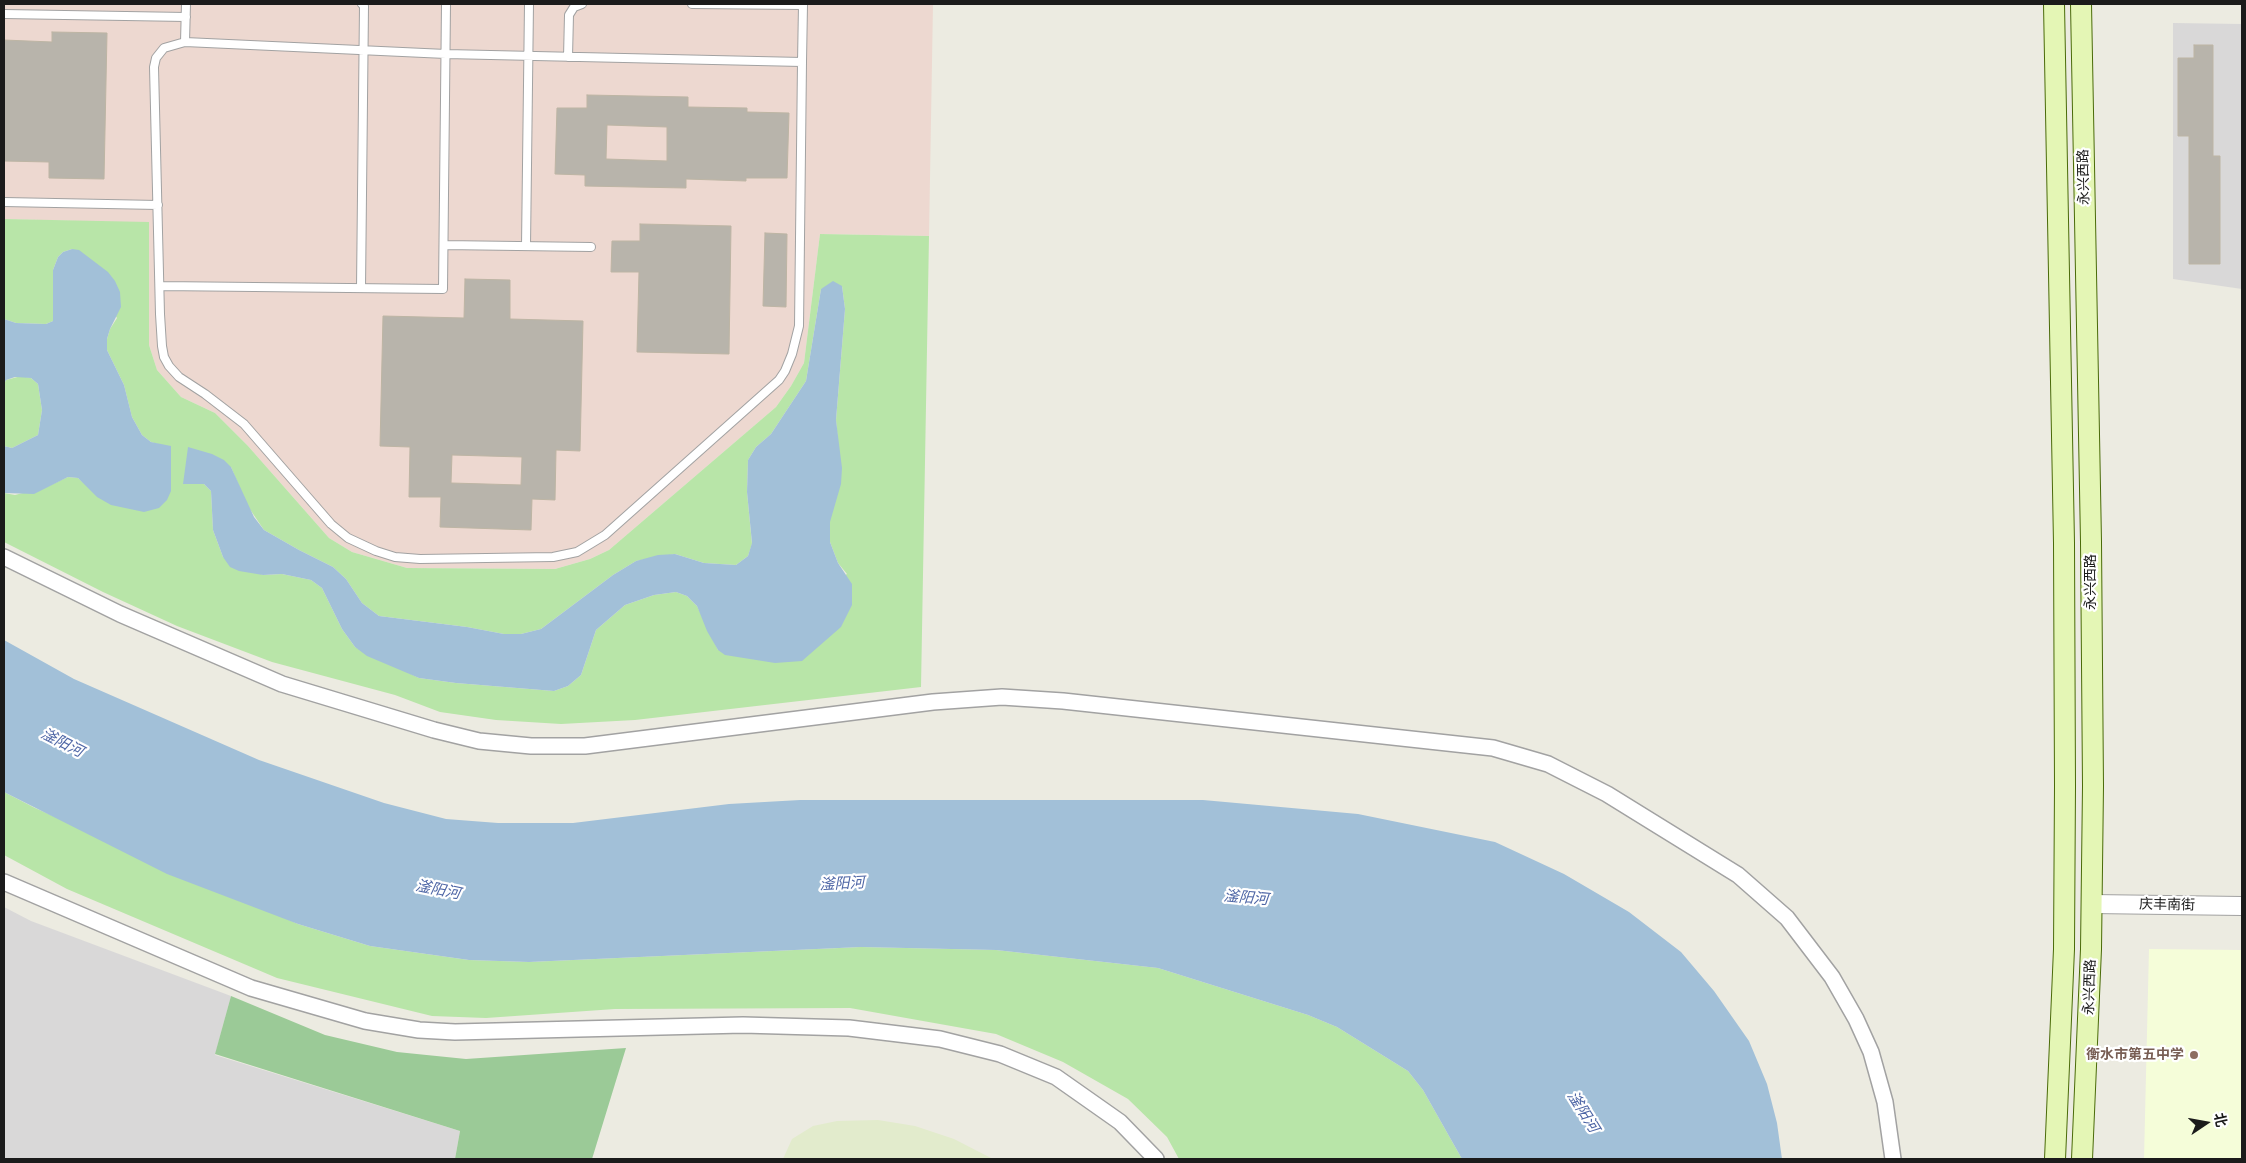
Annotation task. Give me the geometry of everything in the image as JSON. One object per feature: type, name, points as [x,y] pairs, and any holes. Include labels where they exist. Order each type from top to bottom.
[{"type":"main road","name":"永兴西路","points":[[2054,4],[2064,533],[2065,776],[2064,948],[2055,1159]]},
{"type":"main road","name":"永兴西路","points":[[2081,4],[2091,542],[2092,904],[2082,1159]]},
{"type":"street","points":[[4,557],[120,614],[282,684],[434,730],[479,741],[531,746],[585,746],[933,702],[1002,697],[1072,702],[1493,748],[1548,764],[1607,794],[1738,875],[1787,918],[1832,977],[1856,1019],[1871,1052],[1885,1102],[1893,1159]]},
{"type":"street","points":[[4,882],[251,988],[365,1021],[419,1030],[454,1032],[743,1025],[849,1028],[940,1039],[1000,1054],[1056,1077],[1120,1122],[1156,1159]]},
{"type":"street","name":"庆丰南街","points":[[2092,904],[2242,906]]},
{"type":"lane","points":[[185,42],[186,4]]},
{"type":"lane","points":[[361,288],[364,50],[364,6],[362,4]]},
{"type":"lane","points":[[160,286],[444,288],[446,4]]},
{"type":"lane","points":[[526,246],[529,4]]},
{"type":"lane","points":[[568,57],[569,15],[574,7],[582,4]]},
{"type":"lane","points":[[692,4],[803,5],[799,326],[796,342],[785,371],[778,380],[605,535],[577,552],[553,557],[420,559],[395,557],[376,551],[348,538],[331,524],[244,424],[205,394],[178,377],[169,366],[164,357],[162,346],[154,67],[156,58],[164,48],[185,42],[446,54],[802,62]]},
{"type":"lane","points":[[4,14],[186,17]]},
{"type":"lane","points":[[4,202],[158,205]]},
{"type":"lane","points":[[444,245],[591,247]]},
{"type":"shaded area","points":[[4,4],[933,4],[929,236],[820,234],[804,363],[791,386],[776,407],[609,550],[590,559],[555,569],[407,568],[352,552],[329,538],[248,446],[215,413],[181,397],[157,370],[149,345],[149,223],[4,219]]},
{"type":"shaded area","points":[[2173,23],[2242,24],[2242,289],[2173,279]]},
{"type":"shaded area","points":[[4,907],[31,921],[231,996],[215,1055],[460,1131],[455,1159],[4,1159]]},
{"type":"shaded area","name":"衡水市第五中学","points":[[2149,949],[2242,950],[2242,1159],[2144,1159]]},
{"type":"shaded area","points":[[878,1120],[915,1126],[954,1139],[993,1159],[783,1159],[792,1139],[813,1126],[837,1121]]},
{"type":"green space","points":[[4,219],[149,222],[149,345],[157,370],[181,397],[215,413],[248,446],[329,538],[352,552],[407,568],[555,569],[590,559],[609,550],[776,407],[804,363],[820,234],[929,236],[921,687],[635,720],[561,724],[496,720],[440,712],[395,695],[272,662],[177,626],[103,592],[4,542],[4,493],[15,495],[46,487],[68,477],[78,478],[87,486],[164,446],[151,442],[142,435],[132,417],[124,385],[107,350],[107,339],[110,329],[117,318],[72,249],[63,252],[58,257],[53,270],[53,321],[46,324],[16,323],[4,319]],"holes":[[[842,286],[845,309],[836,420],[838,443],[834,504],[829,522],[830,542],[838,563],[847,574],[718,650],[697,606],[687,596],[676,592],[654,595],[625,605],[596,630],[581,675],[568,686],[554,691],[419,678],[355,647],[342,629],[322,588],[311,580],[282,574],[263,575],[223,557],[213,530],[211,491],[204,484],[183,483],[231,467],[247,505],[264,530],[333,567],[346,579],[362,603],[379,616],[467,627],[504,634],[521,634],[541,629],[613,575],[636,561],[675,554],[704,563],[736,565],[748,556],[752,544],[747,492],[748,460],[756,447],[771,434],[806,381],[821,289]]]},
{"type":"green space","points":[[21,376],[31,378],[38,384],[42,410],[38,435],[12,448],[4,446],[4,384],[6,380]]},
{"type":"green space","points":[[4,792],[35,808],[298,924],[370,946],[469,960],[529,962],[861,947],[996,950],[1158,968],[1308,1015],[1337,1027],[1408,1071],[1423,1090],[1462,1159],[1179,1159],[1167,1137],[1128,1099],[1063,1062],[996,1034],[850,1008],[615,1009],[486,1018],[432,1016],[277,978],[67,889],[4,855]]},
{"type":"green space","points":[[231,996],[325,1035],[397,1052],[466,1059],[626,1048],[592,1159],[455,1159],[460,1131],[215,1054]]},
{"type":"water","points":[[72,249],[79,250],[108,272],[120,292],[121,307],[110,329],[107,339],[107,350],[124,385],[132,417],[142,435],[151,442],[171,446],[171,491],[167,500],[159,508],[144,512],[111,505],[97,497],[78,478],[68,477],[34,494],[4,493],[4,446],[12,448],[38,435],[42,410],[38,384],[31,378],[15,377],[6,380],[4,384],[4,319],[16,323],[46,324],[53,321],[53,270],[58,257],[63,252]]},
{"type":"water","points":[[833,281],[842,286],[845,309],[836,420],[842,468],[841,484],[830,522],[830,542],[838,563],[852,584],[852,605],[841,627],[802,661],[775,663],[725,655],[718,650],[707,631],[697,606],[687,596],[676,592],[654,595],[625,605],[596,630],[581,675],[568,686],[554,691],[419,678],[367,656],[355,647],[342,629],[322,588],[311,580],[282,574],[263,575],[239,571],[230,567],[223,557],[213,530],[211,491],[204,484],[183,484],[188,447],[212,454],[224,460],[231,467],[254,517],[264,530],[333,567],[346,579],[362,603],[379,616],[467,627],[504,634],[521,634],[541,629],[613,575],[636,561],[658,555],[675,554],[704,563],[736,565],[748,556],[752,543],[747,492],[748,460],[756,447],[771,434],[806,381],[821,289]]},
{"type":"water","name":"滏阳河","points":[[4,640],[74,679],[259,760],[384,803],[446,819],[498,823],[573,823],[729,804],[800,800],[1203,800],[1358,814],[1495,842],[1564,874],[1629,912],[1681,952],[1714,991],[1749,1041],[1767,1084],[1777,1123],[1782,1159],[1462,1159],[1423,1090],[1408,1071],[1337,1027],[1308,1015],[1158,968],[996,950],[861,947],[529,962],[469,960],[370,946],[298,924],[167,874],[4,792]]},
{"type":"building","points":[[52,32],[107,33],[104,179],[49,178],[49,162],[4,161],[4,40],[52,42]]},
{"type":"building","points":[[2194,45],[2213,45],[2213,156],[2220,156],[2220,264],[2189,264],[2189,136],[2178,136],[2178,58],[2194,58]]},
{"type":"building","points":[[587,95],[688,97],[688,107],[747,108],[747,112],[789,113],[787,178],[746,178],[746,181],[686,179],[686,188],[585,186],[585,175],[555,174],[557,108],[587,108]],"holes":[[[607,125],[667,127],[667,161],[606,159]]]},
{"type":"building","points":[[640,224],[731,226],[729,354],[637,352],[639,272],[611,272],[612,241],[640,241]]},
{"type":"building","points":[[765,233],[787,234],[786,307],[763,306]]},
{"type":"building","points":[[465,279],[510,280],[510,319],[583,321],[580,451],[556,450],[555,500],[532,499],[531,530],[440,527],[441,497],[409,497],[410,447],[380,446],[383,316],[464,318]],"holes":[[[452,455],[522,457],[521,485],[451,483]]]},
{"type":"place","name":"衡水市第五中学","points":[[2194,1055]]}]
